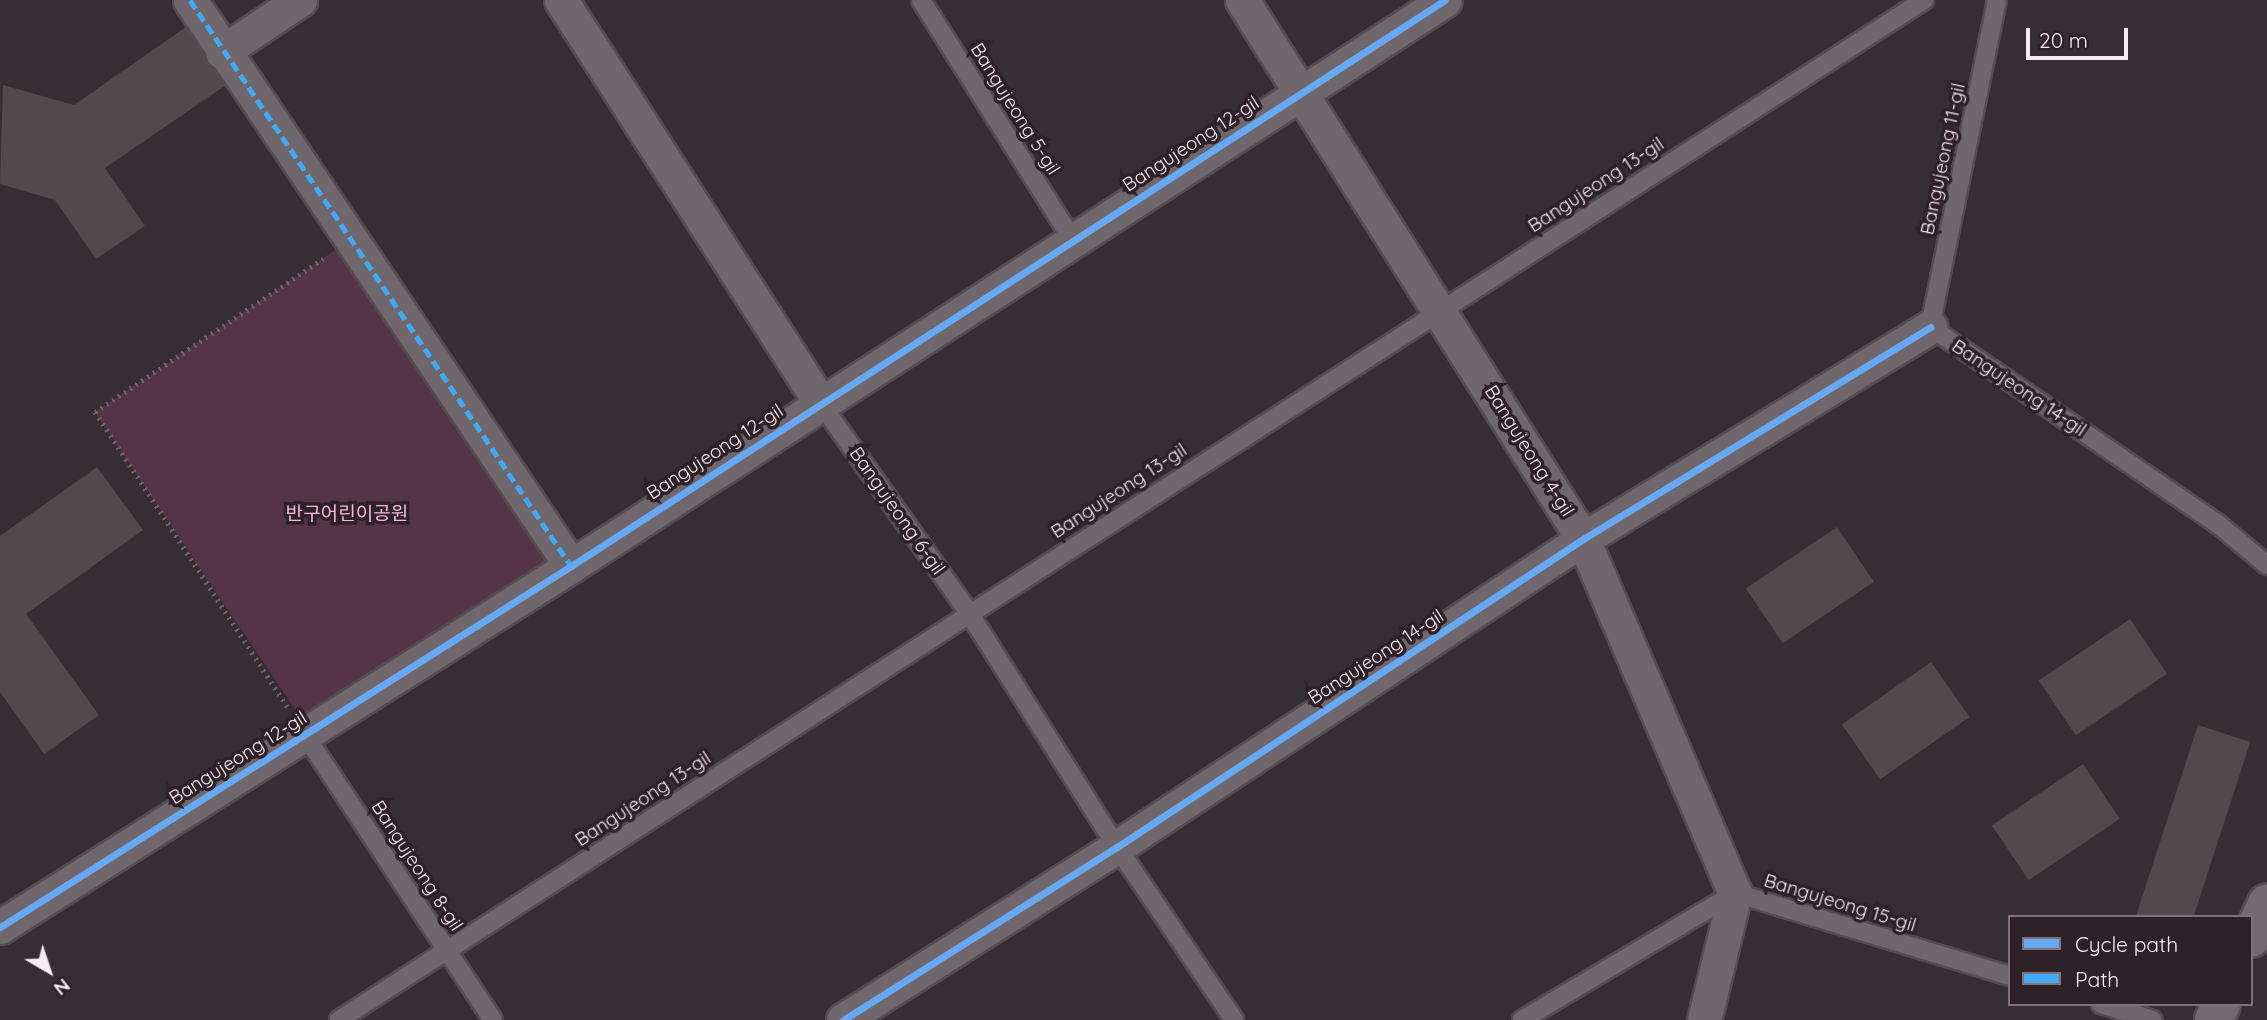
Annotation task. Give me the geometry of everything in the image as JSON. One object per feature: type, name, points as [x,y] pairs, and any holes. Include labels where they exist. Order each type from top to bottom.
[{"type":"main road","points":[[2253,934],[2267,903]]},
{"type":"street","points":[[190,0],[222,52],[571,566]]},
{"type":"street","points":[[222,52],[300,0]]},
{"type":"street","name":"Bangujeong 6-gil","points":[[561,0],[820,401]]},
{"type":"street","name":"Bangujeong 4-gil","points":[[1242,0],[1441,309],[1583,539],[1735,893]]},
{"type":"street","name":"Bangujeong 12-gil","points":[[3,918],[305,735],[571,566],[820,401],[1445,0]]},
{"type":"street","name":"Bangujeong 14-gil","points":[[843,1020],[1117,847],[1583,539],[1930,327]]},
{"type":"street","points":[[1704,1020],[1735,893]]},
{"type":"lane","name":"Bangujeong 5-gil","points":[[921,0],[1073,240]]},
{"type":"lane","name":"Bangujeong 13-gil","points":[[339,1020],[1924,0]]},
{"type":"lane","name":"Bangujeong 11-gil","points":[[1930,327],[1997,0]]},
{"type":"lane","name":"Bangujeong 14-gil","points":[[1930,327],[2218,524],[2267,565]]},
{"type":"lane","name":"Bangujeong 6-gil","points":[[820,401],[969,613],[1117,847],[1234,1020]]},
{"type":"lane","name":"Bangujeong 8-gil","points":[[305,735],[493,1020]]},
{"type":"lane","name":"Bangujeong 15-gil","points":[[1522,1020],[1735,893],[2008,975]]},
{"type":"lane","points":[[2108,1006],[2153,1020]]},
{"type":"path","points":[[305,735],[95,412],[350,240]]},
{"type":"green space","name":"반구어린이공원","points":[[350,240],[570,567],[315,739],[95,412]]},
{"type":"building","points":[[186,27],[226,85],[105,168],[145,226],[96,259],[55,200],[0,184],[3,85],[74,105]]},
{"type":"building","points":[[97,467],[143,530],[26,614],[99,715],[44,754],[0,692],[0,536]]},
{"type":"building","points":[[1837,527],[1874,582],[1783,643],[1746,589]]},
{"type":"building","points":[[2130,619],[2167,674],[2076,735],[2039,681]]},
{"type":"building","points":[[1931,662],[1969,717],[1880,779],[1842,725]]},
{"type":"building","points":[[2198,725],[2250,742],[2194,915],[2136,915]]},
{"type":"building","points":[[2083,764],[2120,819],[2029,880],[1992,826]]},
{"type":"marked path","points":[[190,0],[571,566]]},
{"type":"cycle path","points":[[0,927],[571,566],[1445,0]]},
{"type":"cycle path","points":[[843,1020],[1117,847],[1583,539],[1930,327]]}]
